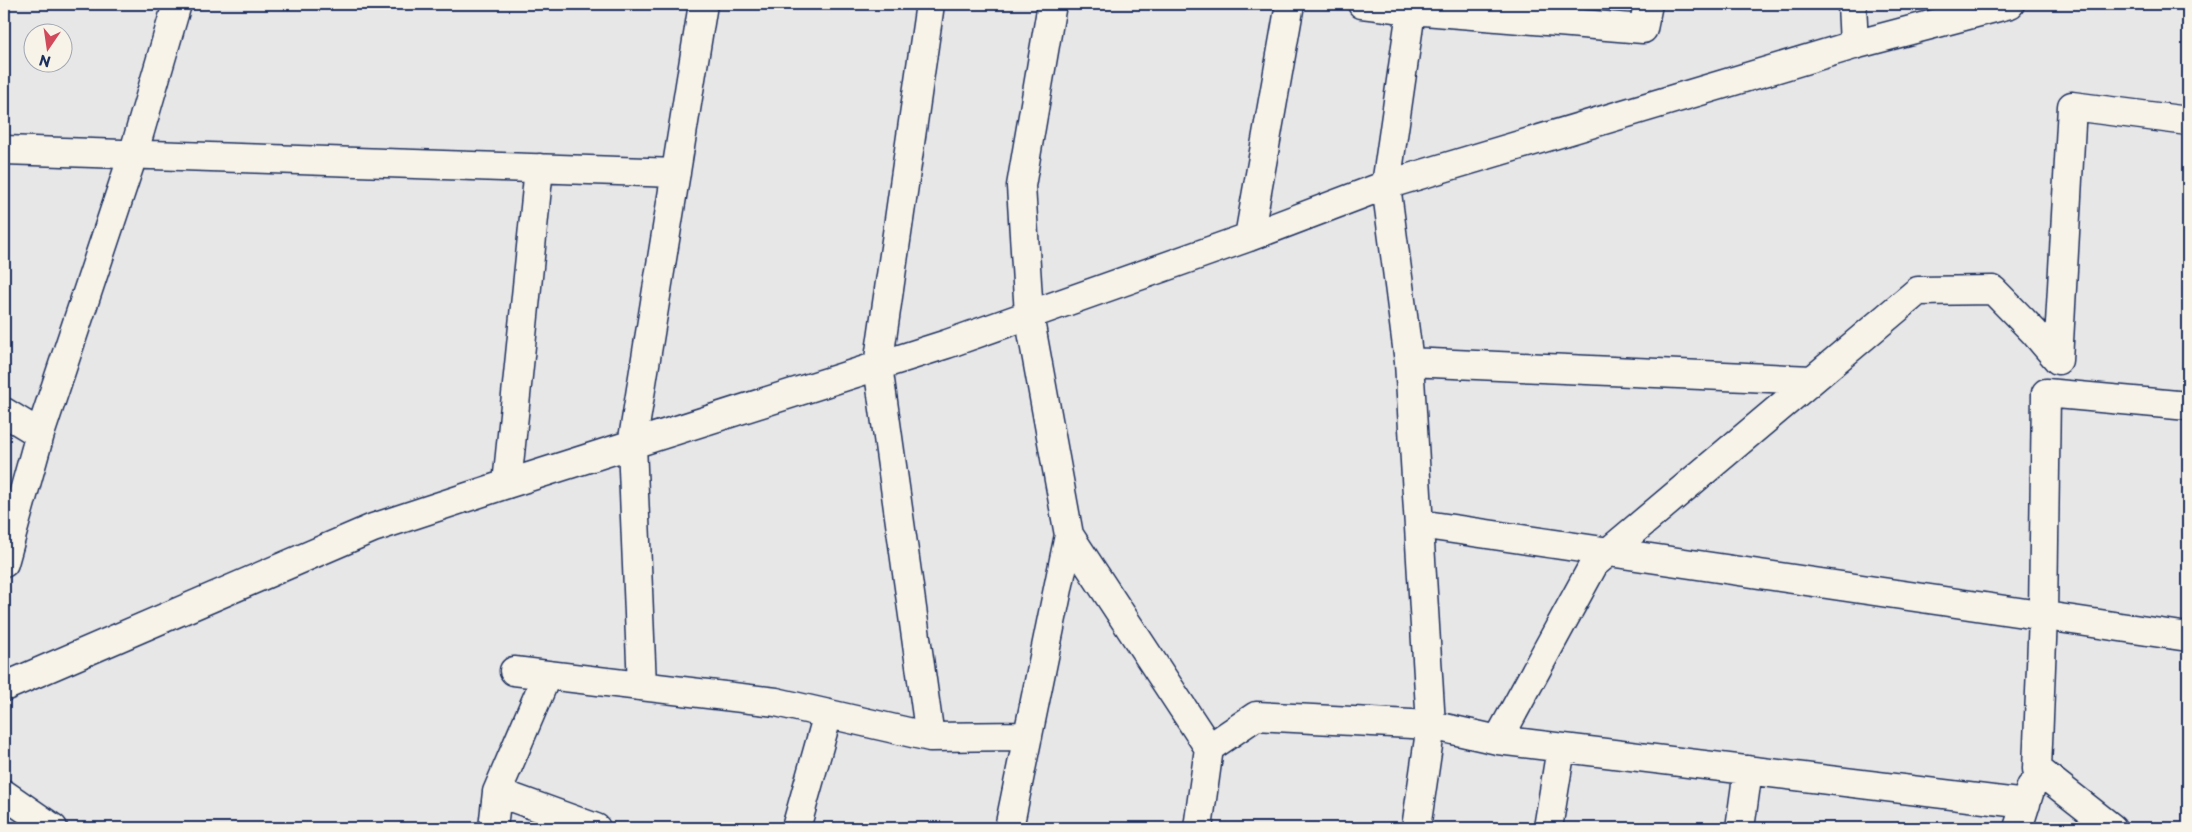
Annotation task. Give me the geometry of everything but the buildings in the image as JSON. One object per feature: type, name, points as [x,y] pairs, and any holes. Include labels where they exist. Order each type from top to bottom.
[{"type":"street","points":[[4,563],[40,434],[133,154],[177,4]]},
{"type":"street","points":[[642,686],[632,445],[702,4]]},
{"type":"street","points":[[930,4],[878,366],[930,737]]},
{"type":"street","points":[[1010,828],[1069,535],[1028,314],[1021,186],[1052,4]]},
{"type":"street","points":[[1249,237],[1290,4]]},
{"type":"street","points":[[1362,4],[1643,29],[1648,4]]},
{"type":"street","points":[[1852,4],[1854,45]]},
{"type":"street","points":[[4,687],[373,528],[947,344],[1249,237],[1386,185],[1854,45],[2010,4]]},
{"type":"street","points":[[1412,7],[1386,185],[1409,362],[1431,725],[1416,828]]},
{"type":"street","points":[[1498,740],[1594,564],[1918,291],[1993,290],[2058,360],[2072,106],[2188,121]]},
{"type":"street","points":[[4,150],[676,173]]},
{"type":"street","points":[[507,484],[539,168]]},
{"type":"street","points":[[1409,362],[1812,380]]},
{"type":"street","points":[[1209,748],[1256,716],[1431,725],[1498,740],[1748,770],[2022,816],[2037,769],[2043,615],[2046,393],[2188,406]]},
{"type":"street","points":[[4,412],[40,434]]},
{"type":"street","points":[[1419,524],[1610,550],[2188,637]]},
{"type":"street","points":[[1069,535],[1209,748],[1198,828]]},
{"type":"street","points":[[514,671],[776,702],[930,737],[1028,736]]},
{"type":"street","points":[[493,828],[497,792],[547,675]]},
{"type":"street","points":[[796,828],[828,714]]},
{"type":"street","points":[[1548,828],[1561,748]]},
{"type":"street","points":[[2037,769],[2112,828]]},
{"type":"street","points":[[1740,828],[1748,770]]},
{"type":"street","points":[[497,792],[596,828]]},
{"type":"street","points":[[4,794],[53,828]]}]
